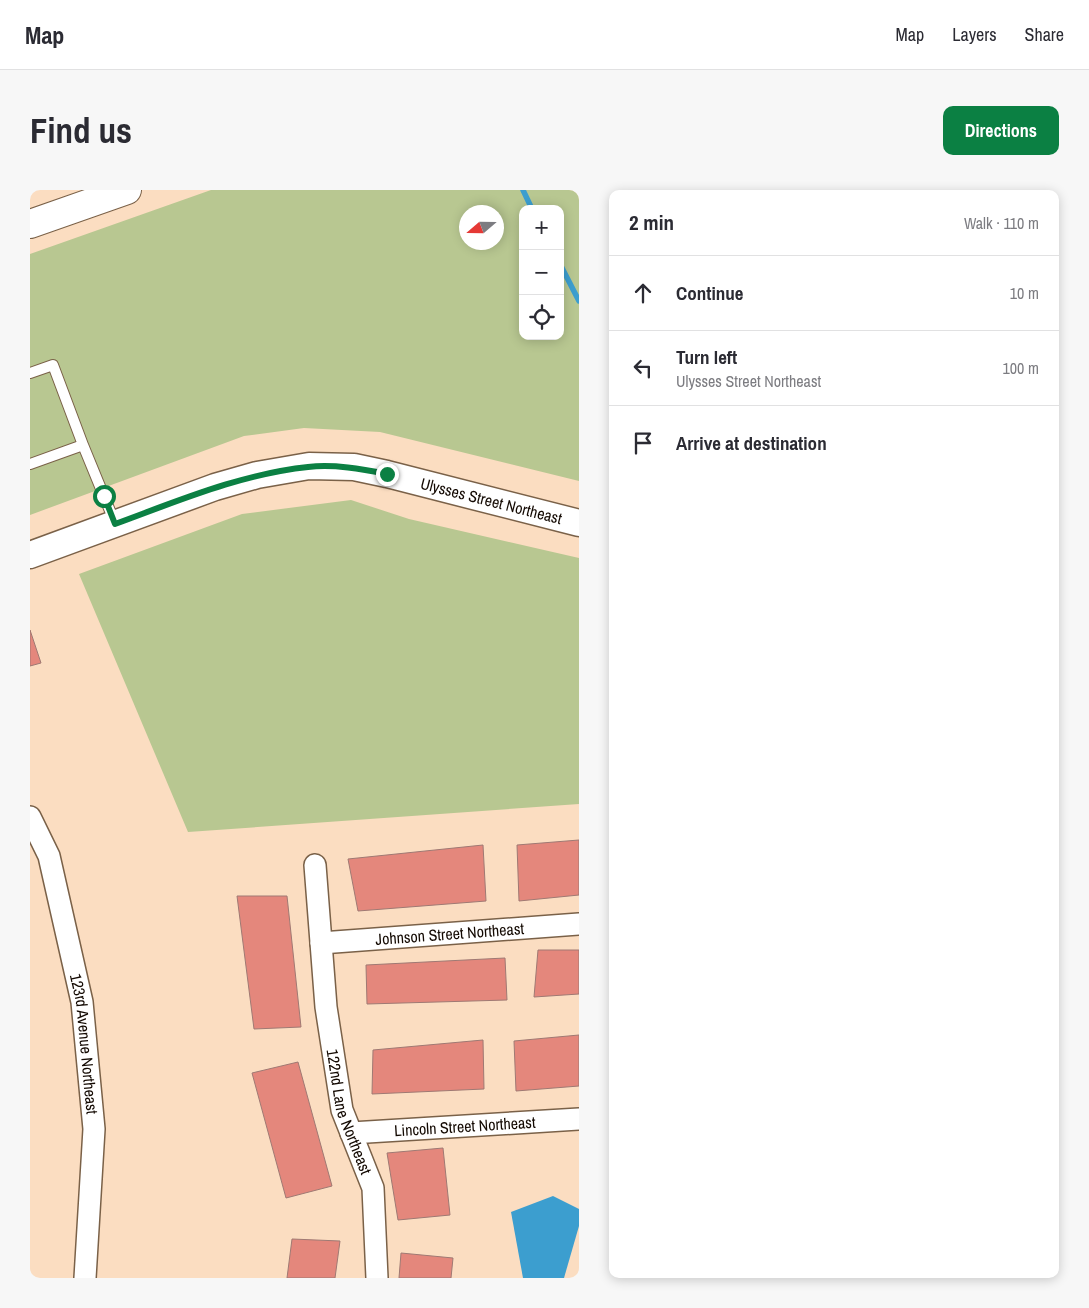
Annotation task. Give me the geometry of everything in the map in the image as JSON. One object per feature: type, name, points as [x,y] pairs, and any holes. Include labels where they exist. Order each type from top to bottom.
[{"type":"highway","points":[[30,224],[127,190]]},
{"type":"street","name":"Ulysses Street Northeast","points":[[30,555],[215,487],[257,475],[309,466],[354,468],[387,474],[579,523]]},
{"type":"street","name":"123rd Avenue Northeast","points":[[30,817],[49,856],[82,1002],[94,1129],[85,1278]]},
{"type":"street","name":"122nd Lane Northeast","points":[[315,865],[326,1007],[341,1100],[351,1133],[373,1188],[377,1278]]},
{"type":"street","name":"Johnson Street Northeast","points":[[321,944],[579,924]]},
{"type":"street","name":"Lincoln Street Northeast","points":[[351,1133],[579,1119]]},
{"type":"lane","points":[[30,373],[53,365],[115,524]]},
{"type":"lane","points":[[30,464],[83,445]]},
{"type":"green space","points":[[211,190],[579,190],[579,481],[380,432],[304,428],[244,436],[30,515],[30,254]]},
{"type":"green space","points":[[351,500],[409,519],[579,558],[579,804],[188,832],[79,574],[242,514]]},
{"type":"water","points":[[553,1196],[579,1209],[579,1226],[564,1278],[523,1278],[511,1212]]},
{"type":"building","points":[[30,630],[41,663],[30,666]]},
{"type":"building","points":[[579,840],[579,895],[519,901],[517,845]]},
{"type":"building","points":[[483,845],[486,901],[358,911],[348,859]]},
{"type":"building","points":[[237,896],[287,896],[301,1027],[254,1029]]},
{"type":"building","points":[[538,950],[579,950],[579,994],[534,997]]},
{"type":"building","points":[[505,958],[507,1000],[367,1004],[366,965]]},
{"type":"building","points":[[579,1035],[579,1086],[516,1091],[514,1041]]},
{"type":"building","points":[[483,1040],[484,1089],[372,1094],[373,1050]]},
{"type":"building","points":[[298,1062],[332,1186],[286,1198],[252,1073]]},
{"type":"building","points":[[443,1148],[450,1215],[398,1220],[387,1153]]},
{"type":"building","points":[[292,1239],[340,1241],[335,1278],[287,1278]]},
{"type":"building","points":[[401,1253],[453,1258],[451,1278],[399,1278]]},
{"type":"waterway","points":[[523,190],[530,205]]},
{"type":"waterway","points":[[564,272],[579,301]]},
{"type":"route","points":[[104,496],[115,524],[215,487],[257,475],[309,466],[354,468],[387,474]]}]
